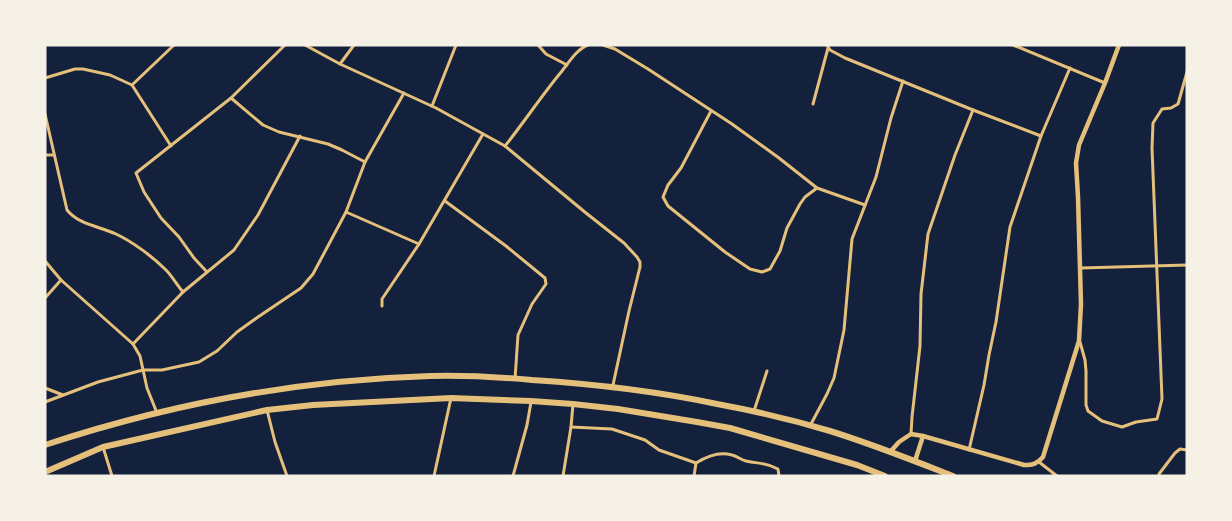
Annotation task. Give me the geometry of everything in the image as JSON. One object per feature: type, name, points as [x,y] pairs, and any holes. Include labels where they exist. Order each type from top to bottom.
[{"type":"highway","points":[[45,445],[83,432],[200,402],[352,381],[431,376],[589,384],[677,396],[754,411],[828,430],[891,451],[953,476]]},
{"type":"highway","points":[[45,472],[103,447],[267,410],[452,398],[573,404],[618,409],[730,428],[857,465],[885,476]]},
{"type":"street","points":[[132,85],[174,45]]},
{"type":"street","points":[[207,272],[161,218],[144,192],[136,173],[231,98],[285,45]]},
{"type":"street","points":[[305,45],[340,64],[432,106],[505,146],[624,243],[637,257],[640,262],[613,387]]},
{"type":"street","points":[[340,64],[354,45]]},
{"type":"street","points":[[432,106],[456,45]]},
{"type":"street","points":[[538,45],[546,54],[567,65]]},
{"type":"street","points":[[505,146],[576,53],[588,45]]},
{"type":"street","points":[[603,45],[615,49],[711,111],[779,158],[817,188],[864,206]]},
{"type":"street","points":[[1013,45],[1106,82]]},
{"type":"street","points":[[891,451],[911,434],[1024,465],[1039,462],[1045,452],[1079,340],[1081,322],[1076,163],[1079,145],[1119,45]]},
{"type":"street","points":[[813,104],[827,46],[835,53],[1041,136]]},
{"type":"street","points":[[45,78],[75,69],[83,69],[110,75],[132,85],[171,146]]},
{"type":"street","points":[[969,450],[996,322],[1010,227],[1041,136],[1070,69]]},
{"type":"street","points":[[1079,340],[1085,360],[1088,411],[1102,421],[1122,427],[1157,419],[1162,399],[1152,148],[1153,123],[1162,109],[1178,104],[1187,74]]},
{"type":"street","points":[[810,426],[827,394],[838,362],[844,330],[852,239],[876,177],[903,81]]},
{"type":"street","points":[[45,402],[98,382],[143,370],[162,370],[199,362],[217,351],[237,332],[301,288],[313,274],[346,212],[365,162],[405,93]]},
{"type":"street","points":[[231,98],[263,125],[279,132],[328,144],[365,162]]},
{"type":"street","points":[[911,434],[920,346],[921,294],[928,234],[954,155],[973,110]]},
{"type":"street","points":[[711,111],[663,197],[668,206],[725,252],[750,269],[762,272],[770,269],[800,204],[817,188]]},
{"type":"street","points":[[45,114],[67,210],[78,221],[118,235],[148,254],[167,270],[183,292]]},
{"type":"street","points":[[382,306],[382,299],[445,201],[483,134]]},
{"type":"street","points":[[134,344],[183,292],[234,250],[258,215],[300,136]]},
{"type":"street","points":[[45,156],[54,155]]},
{"type":"street","points":[[445,201],[506,246],[546,281],[518,335],[515,379]]},
{"type":"street","points":[[346,212],[418,244]]},
{"type":"street","points":[[45,261],[61,280],[134,344],[140,356],[147,388],[157,413]]},
{"type":"street","points":[[1079,268],[1187,265]]},
{"type":"street","points":[[45,298],[61,280]]},
{"type":"street","points":[[754,411],[767,371]]},
{"type":"street","points":[[45,388],[64,395]]},
{"type":"street","points":[[434,476],[452,398]]},
{"type":"street","points":[[513,476],[531,401]]},
{"type":"street","points":[[562,476],[573,404]]},
{"type":"street","points":[[267,410],[287,476]]},
{"type":"street","points":[[571,427],[612,429],[645,440],[659,450],[696,463]]},
{"type":"street","points":[[915,461],[923,436]]},
{"type":"street","points":[[103,447],[112,476]]},
{"type":"street","points":[[1159,474],[1175,453],[1180,449],[1187,450]]},
{"type":"street","points":[[694,476],[696,463],[707,456],[721,453],[769,464],[778,469],[779,476]]},
{"type":"street","points":[[1039,462],[1057,476]]}]
